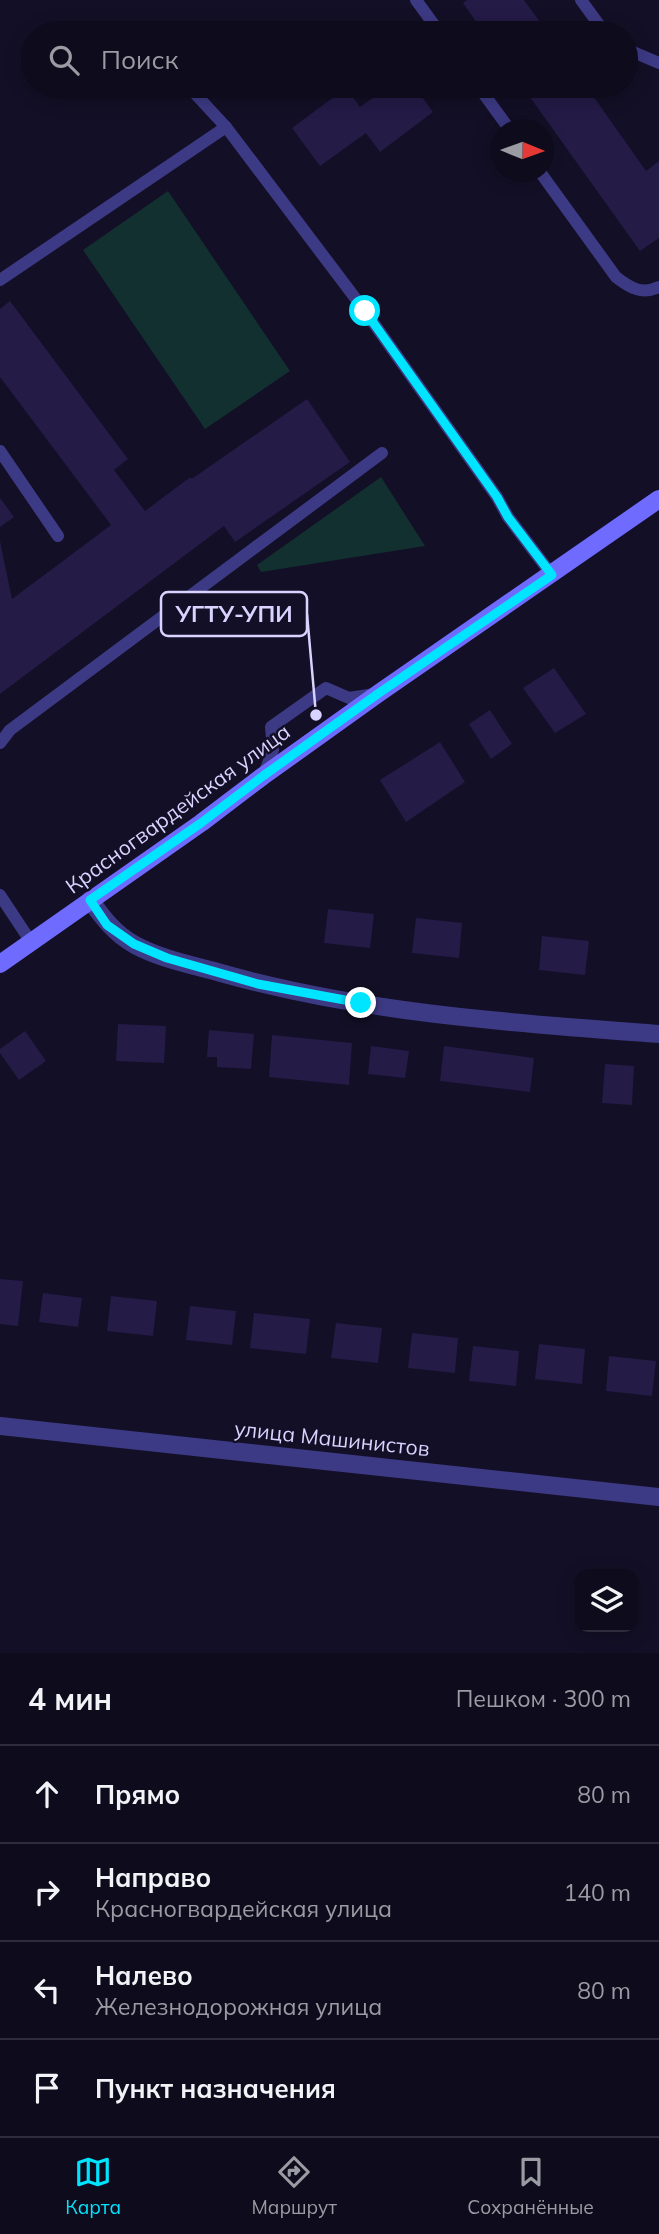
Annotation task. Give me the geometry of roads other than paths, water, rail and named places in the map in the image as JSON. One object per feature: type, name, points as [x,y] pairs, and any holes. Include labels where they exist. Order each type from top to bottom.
[{"type":"main road","name":"Красногвардейская улица","points":[[0,964],[201,823],[379,693],[659,499]]},
{"type":"street","points":[[90,900],[107,925],[134,944],[167,958],[258,984],[361,1003],[485,1021],[659,1034]]},
{"type":"street","name":"улица Машинистов","points":[[0,1426],[659,1497]]},
{"type":"lane","points":[[416,0],[431,21]]},
{"type":"lane","points":[[581,0],[596,21]]},
{"type":"lane","points":[[638,54],[659,63]]},
{"type":"lane","points":[[199,98],[226,127],[365,311],[497,497],[508,517],[552,575]]},
{"type":"lane","points":[[487,98],[502,119]]},
{"type":"lane","points":[[0,280],[226,127]]},
{"type":"lane","points":[[547,182],[616,277],[627,286],[641,291],[659,287]]},
{"type":"lane","points":[[0,451],[58,536]]},
{"type":"lane","points":[[0,743],[10,730],[382,453]]},
{"type":"lane","points":[[263,776],[273,750],[271,727],[296,708],[327,688],[349,698],[379,693]]},
{"type":"lane","points":[[0,895],[31,942]]},
{"type":"place","name":"УГТУ-УПИ","points":[[316,715]]}]
